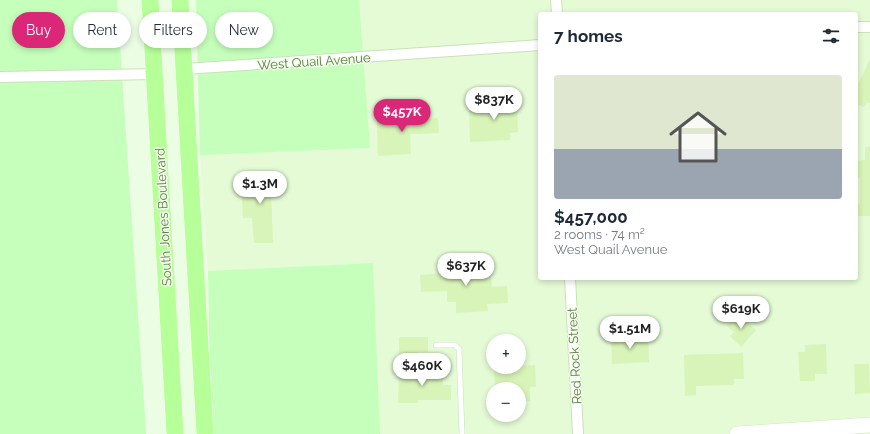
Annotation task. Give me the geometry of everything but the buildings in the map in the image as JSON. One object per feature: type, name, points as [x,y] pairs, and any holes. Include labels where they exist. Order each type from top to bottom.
[{"type":"main road","name":"South Jones Boulevard","points":[[150,0],[175,434]]},
{"type":"main road","points":[[180,0],[204,434]]},
{"type":"street","points":[[556,0],[557,12]]},
{"type":"street","points":[[858,28],[870,27]]},
{"type":"street","name":"West Quail Avenue","points":[[184,69],[538,45]]},
{"type":"street","points":[[0,77],[155,74]]},
{"type":"street","name":"Red Rock Street","points":[[570,280],[578,434]]},
{"type":"street","points":[[737,434],[870,425]]},
{"type":"lane","points":[[436,345],[455,345],[459,349],[462,434]]},
{"type":"shaded area","points":[[359,0],[870,0],[870,434],[380,434],[373,263],[208,271],[200,155],[370,148]]},
{"type":"sand","points":[[0,0],[117,0],[118,12],[73,12],[73,48],[120,48],[146,434],[0,434]]},
{"type":"sand","points":[[196,0],[359,0],[370,148],[200,155],[197,48],[207,48],[207,12],[196,12]]},
{"type":"sand","points":[[373,263],[380,434],[211,434],[208,271]]}]
